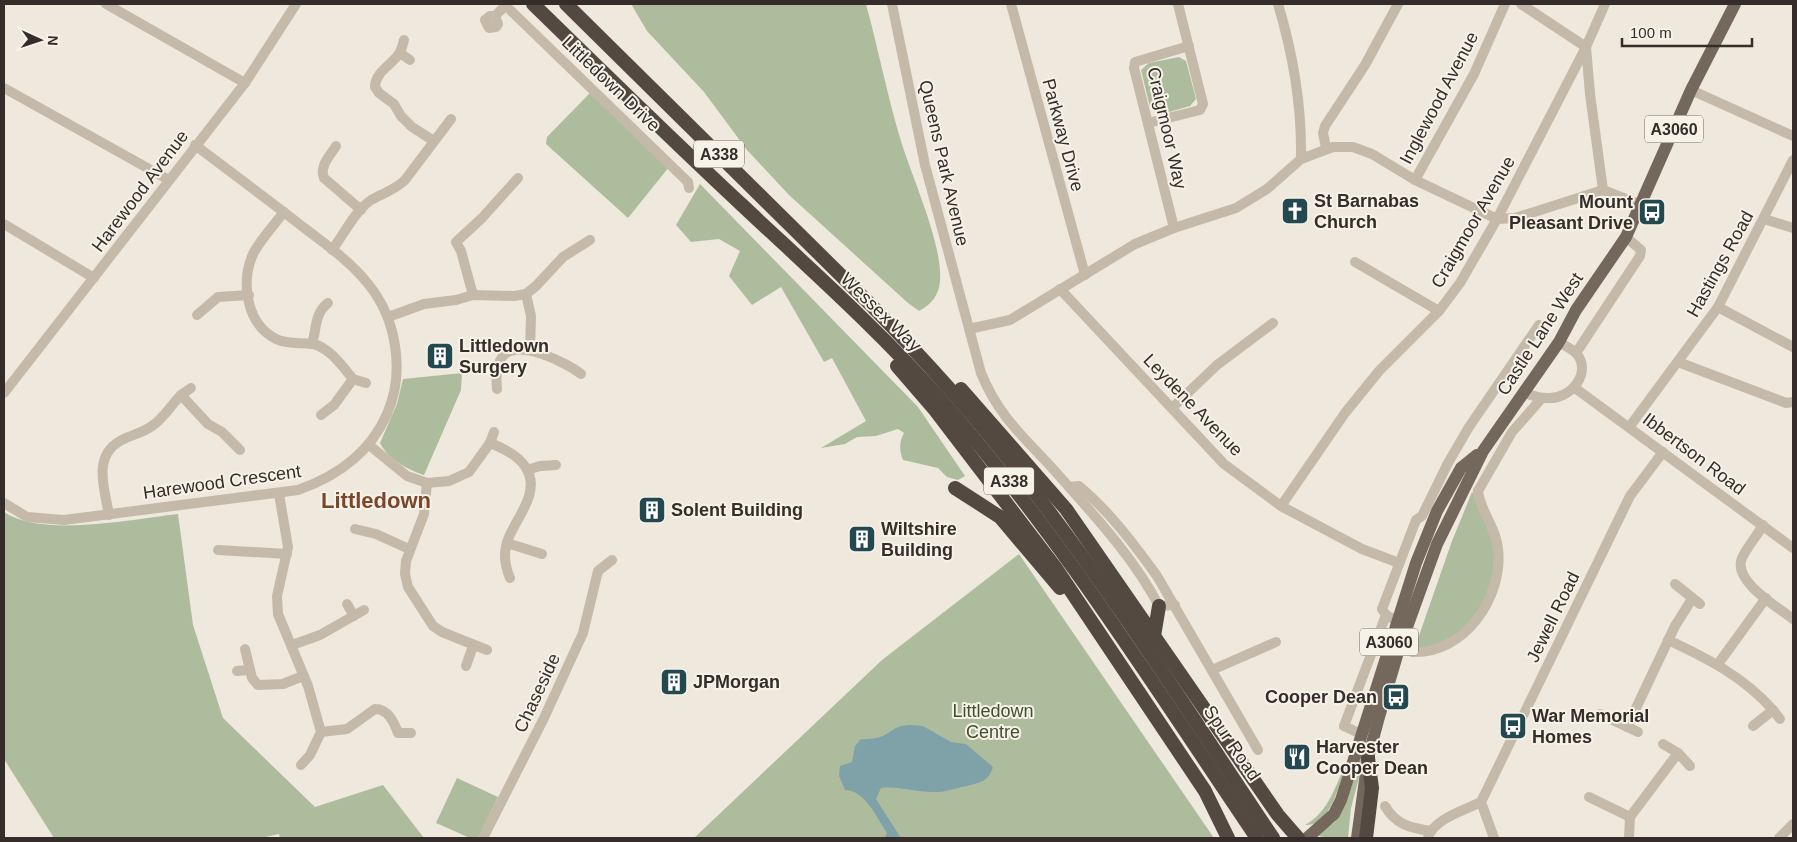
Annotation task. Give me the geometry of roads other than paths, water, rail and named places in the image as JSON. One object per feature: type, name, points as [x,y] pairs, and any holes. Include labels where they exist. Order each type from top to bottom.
[{"type":"highway","name":"Wessex Way","points":[[533,4],[838,295],[923,380],[999,468],[1059,547],[1155,688]]},
{"type":"highway","name":"Wessex Way","points":[[566,4],[871,305],[934,371],[1009,459],[1080,553],[1159,670]]},
{"type":"highway","points":[[838,295],[950,429],[1055,567],[1206,791],[1228,838]]},
{"type":"highway","points":[[871,305],[940,366],[1016,449],[1066,509],[1278,815],[1298,838]]},
{"type":"highway","points":[[955,488],[1000,517],[1098,636],[1141,694]]},
{"type":"highway","points":[[1154,636],[1159,606]]},
{"type":"highway","name":"Spur Road","points":[[1159,670],[1273,838]]},
{"type":"highway","name":"Spur Road","points":[[1155,688],[1257,838]]},
{"type":"highway","points":[[1366,838],[1372,788],[1368,758]]},
{"type":"main road","name":"Castle Lane West","points":[[1357,838],[1368,758],[1398,652],[1437,544],[1467,479],[1483,451],[1559,342],[1576,310],[1626,237],[1691,90],[1735,4]]},
{"type":"main road","name":"Castle Lane West","points":[[1307,838],[1334,814],[1341,800],[1392,618],[1428,518],[1461,468],[1483,451]]},
{"type":"main road","points":[[1392,618],[1404,617],[1424,560],[1437,544]]},
{"type":"street","points":[[106,4],[245,83]]},
{"type":"street","name":"Harewood Avenue","points":[[4,393],[245,83],[296,4]]},
{"type":"street","name":"Queens Park Avenue","points":[[892,4],[925,165],[981,373],[1004,418],[1069,487],[1130,561],[1159,606]]},
{"type":"street","name":"Parkway Drive","points":[[1011,4],[1085,275]]},
{"type":"street","points":[[1148,123],[1201,109],[1203,100],[1178,4]]},
{"type":"street","points":[[1278,4],[1294,75],[1301,123],[1301,159]]},
{"type":"street","points":[[1326,148],[1323,132],[1325,126],[1365,65],[1398,4]]},
{"type":"street","name":"Inglewood Avenue","points":[[1415,180],[1474,74],[1505,4]]},
{"type":"street","points":[[1521,4],[1586,47],[1590,94],[1604,190]]},
{"type":"street","name":"Craigmoor Avenue","points":[[1281,506],[1351,406],[1379,371],[1439,311],[1460,283],[1497,219],[1586,47],[1605,4]]},
{"type":"street","name":"Littledown Drive","points":[[495,16],[505,5],[688,182],[689,188]]},
{"type":"street","points":[[404,40],[400,52],[376,80],[376,90],[394,104],[401,116],[412,127],[434,141]]},
{"type":"street","name":"Craigmoor Way","points":[[1174,228],[1134,68],[1135,62],[1189,46]]},
{"type":"street","points":[[400,52],[410,60]]},
{"type":"street","points":[[4,88],[169,180]]},
{"type":"street","points":[[1691,90],[1793,136]]},
{"type":"street","points":[[332,250],[361,210],[370,201],[399,186],[451,119]]},
{"type":"street","name":"Harewood Crescent","points":[[4,504],[27,518],[44,520],[109,515],[279,494],[313,485],[336,474],[351,463],[377,434],[390,407],[397,376],[395,344],[388,318],[370,285],[332,250],[195,145]]},
{"type":"street","points":[[336,146],[322,167],[324,178],[361,210]]},
{"type":"street","points":[[969,330],[1010,320],[1135,244],[1174,228],[1236,208],[1267,189],[1301,159],[1326,148],[1353,147],[1372,154],[1415,180],[1497,219],[1515,218],[1604,190],[1641,205]]},
{"type":"street","name":"Hastings Road","points":[[1630,426],[1718,307],[1793,160]]},
{"type":"street","points":[[472,295],[461,251],[453,239],[482,218],[518,178]]},
{"type":"street","points":[[284,212],[254,253],[249,270],[249,295],[254,321],[263,331],[282,342],[312,344],[337,360],[353,378],[366,383]]},
{"type":"street","points":[[1764,219],[1793,228]]},
{"type":"street","points":[[4,224],[94,278]]},
{"type":"street","points":[[1576,353],[1640,256],[1641,250],[1639,246],[1626,237]]},
{"type":"street","points":[[388,318],[424,304],[456,300],[472,295],[514,296],[526,294],[540,283],[563,257],[590,240]]},
{"type":"street","points":[[1355,262],[1439,311]]},
{"type":"street","name":"Leydene Avenue","points":[[1060,289],[1224,464],[1281,506],[1362,549],[1399,562]]},
{"type":"street","points":[[526,294],[531,316],[530,350]]},
{"type":"street","points":[[197,316],[211,311],[218,296],[249,295]]},
{"type":"street","points":[[312,344],[317,316],[320,309],[328,303]]},
{"type":"street","points":[[1718,307],[1793,346]]},
{"type":"street","points":[[1172,408],[1217,365],[1273,323]]},
{"type":"street","name":"Castle Lane West","points":[[1361,734],[1344,726],[1392,618],[1382,609],[1416,520],[1428,518],[1448,463],[1469,427],[1539,325]]},
{"type":"street","points":[[1524,393],[1542,398],[1557,397],[1575,388],[1580,376],[1579,360],[1576,353],[1559,342]]},
{"type":"street","points":[[496,389],[498,365],[503,355],[509,351],[530,350],[566,362],[581,374]]},
{"type":"street","points":[[1678,362],[1786,403],[1793,402]]},
{"type":"street","points":[[321,415],[334,405],[353,378]]},
{"type":"street","points":[[109,515],[102,479],[102,466],[108,453],[118,442],[151,427],[181,395],[191,388]]},
{"type":"street","name":"Ibbertson Road","points":[[1575,388],[1630,426],[1793,548]]},
{"type":"street","points":[[181,395],[208,424],[222,432],[240,450]]},
{"type":"street","name":"Castle Lane West","points":[[1478,491],[1512,432],[1542,398]]},
{"type":"street","points":[[369,445],[407,476],[427,483],[449,481],[469,472],[490,444],[494,432]]},
{"type":"street","points":[[490,444],[514,454],[527,470],[530,486],[528,501],[508,543],[505,560],[510,578]]},
{"type":"street","name":"Jewell Road","points":[[1481,802],[1630,496],[1663,452]]},
{"type":"street","points":[[527,470],[540,466],[556,465]]},
{"type":"street","points":[[1412,652],[1424,653],[1441,648],[1477,623],[1490,597],[1499,571],[1495,533],[1479,501],[1478,491],[1467,479]]},
{"type":"street","points":[[427,483],[424,514],[409,549],[405,568],[406,580],[428,620],[442,632],[487,650]]},
{"type":"street","points":[[1069,487],[1079,486],[1115,522],[1157,576],[1175,604],[1258,750]]},
{"type":"street","points":[[279,494],[288,540],[277,605],[281,622],[310,692],[321,732],[310,755],[301,765]]},
{"type":"street","points":[[1763,525],[1741,559],[1741,571],[1747,582],[1793,619]]},
{"type":"street","points":[[355,529],[376,534],[409,549]]},
{"type":"street","points":[[508,543],[542,554]]},
{"type":"street","points":[[218,550],[287,554]]},
{"type":"street","points":[[228,563],[229,551]]},
{"type":"street","name":"Chaseside","points":[[483,838],[544,718],[583,633],[598,571],[612,560]]},
{"type":"street","points":[[1627,727],[1668,640],[1696,602],[1675,584]]},
{"type":"street","points":[[1718,664],[1766,598]]},
{"type":"street","points":[[347,604],[354,616]]},
{"type":"street","points":[[1159,606],[1175,604]]},
{"type":"street","points":[[292,645],[320,635],[364,610]]},
{"type":"street","points":[[1668,640],[1718,664],[1760,695],[1780,719]]},
{"type":"street","points":[[1212,670],[1276,642]]},
{"type":"street","points":[[466,666],[473,646]]},
{"type":"street","points":[[245,649],[254,682],[262,686],[283,684],[302,676]]},
{"type":"street","points":[[237,672],[250,670]]},
{"type":"street","points":[[379,698],[379,709]]},
{"type":"street","points":[[321,732],[347,729],[375,709],[379,709],[388,714],[398,733],[394,744]]},
{"type":"street","points":[[1753,726],[1773,710]]},
{"type":"street","points":[[1600,714],[1638,732]]},
{"type":"street","points":[[398,733],[411,733]]},
{"type":"street","points":[[1663,744],[1678,753],[1690,766]]},
{"type":"street","points":[[1629,838],[1630,817],[1678,753]]},
{"type":"street","points":[[1588,797],[1630,817]]},
{"type":"street","points":[[1385,806],[1391,816],[1403,825],[1429,834],[1437,824],[1481,802],[1494,838]]},
{"type":"street","points":[[1779,838],[1793,824]]},
{"type":"water","points":[[909,725],[923,726],[951,742],[966,744],[993,767],[989,776],[983,781],[945,791],[925,792],[881,788],[876,799],[901,838],[885,838],[887,833],[870,806],[859,795],[845,790],[839,776],[840,766],[852,762],[855,746],[861,739],[880,737],[899,727]]},
{"type":"place","name":"St Barnabas Church","points":[[1295,211]]},
{"type":"place","name":"Mount Pleasant Drive","points":[[1652,212]]},
{"type":"place","name":"Littledown Surgery","points":[[440,356]]},
{"type":"place","name":"Solent Building","points":[[652,510]]},
{"type":"place","name":"Wiltshire Building","points":[[862,539]]},
{"type":"place","name":"JPMorgan","points":[[674,682]]},
{"type":"place","name":"Cooper Dean","points":[[1396,697]]},
{"type":"place","name":"War Memorial Homes","points":[[1513,726]]},
{"type":"place","name":"Harvester Cooper Dean","points":[[1297,757]]},
{"type":"district","name":"Littledown","points":[[376,500]]},
{"type":"park label","name":"Littledown Centre","points":[[993,721]]}]
